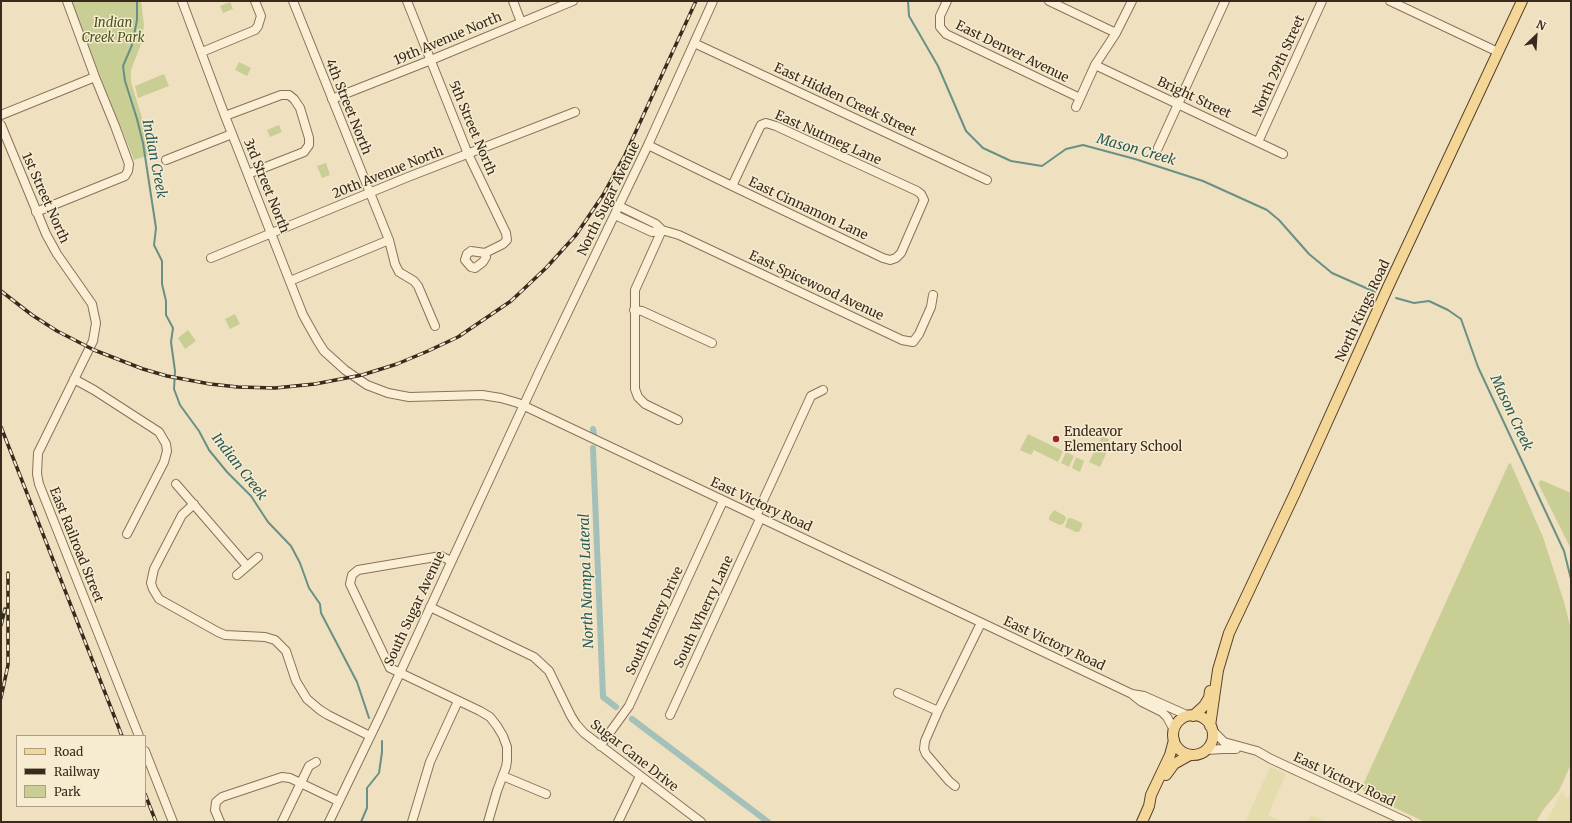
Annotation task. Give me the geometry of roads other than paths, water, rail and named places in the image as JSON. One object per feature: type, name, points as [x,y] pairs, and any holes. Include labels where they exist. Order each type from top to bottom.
[{"type":"main road","name":"North Kings Road","points":[[1191,716],[1201,710],[1207,702],[1215,660],[1222,644],[1229,633],[1388,287],[1522,1]]},
{"type":"main road","name":"North Kings Road","points":[[1211,728],[1218,670],[1229,633]]},
{"type":"main road","points":[[1142,822],[1150,806],[1157,798],[1171,767],[1177,761],[1190,755],[1202,753],[1212,741],[1211,728],[1203,718],[1191,716],[1179,721],[1174,735],[1170,755],[1151,795],[1150,806]]},
{"type":"main road","points":[[1174,735],[1180,750],[1190,755]]},
{"type":"street","points":[[36,212],[126,176],[129,164],[116,126],[95,77],[67,1]]},
{"type":"street","name":"3rd Street North","points":[[182,1],[225,116],[304,316],[317,340],[329,356],[345,370],[367,385]]},
{"type":"street","points":[[202,52],[255,30],[261,16],[255,1]]},
{"type":"street","name":"4th Street North","points":[[293,1],[389,240],[399,272],[414,281],[418,286],[436,326]]},
{"type":"street","name":"5th Street North","points":[[407,1],[468,154],[506,232],[507,240],[503,244],[485,253]]},
{"type":"street","points":[[513,1],[521,22]]},
{"type":"street","name":"19th Avenue North","points":[[332,99],[573,1]]},
{"type":"street","name":"North Sugar Avenue","points":[[523,406],[648,146],[713,1]]},
{"type":"street","name":"East Denver Avenue","points":[[948,1],[940,16],[940,28],[946,34],[1080,98]]},
{"type":"street","points":[[1049,1],[1116,33]]},
{"type":"street","points":[[1076,107],[1095,65],[1116,33],[1132,1]]},
{"type":"street","points":[[1158,148],[1225,1]]},
{"type":"street","name":"North 29th Street","points":[[1258,142],[1322,1]]},
{"type":"street","points":[[1390,1],[1498,52]]},
{"type":"street","name":"East Hidden Creek Street","points":[[694,43],[987,180]]},
{"type":"street","name":"Bright Street","points":[[1095,65],[1283,154]]},
{"type":"street","points":[[1,115],[95,77]]},
{"type":"street","points":[[225,116],[281,95],[289,95],[294,99],[300,108],[309,138],[309,145],[304,152],[248,174]]},
{"type":"street","name":"20th Avenue North","points":[[211,258],[575,112]]},
{"type":"street","name":"East Nutmeg Lane","points":[[732,186],[761,125],[766,123],[776,126],[917,191],[923,197]]},
{"type":"street","name":"1st Street North","points":[[1,125],[46,234],[92,304],[96,324],[92,341],[82,364]]},
{"type":"street","points":[[166,160],[232,134]]},
{"type":"street","name":"East Cinnamon Lane","points":[[648,146],[890,260],[896,258],[902,253],[923,205],[923,197]]},
{"type":"street","name":"East Spicewood Avenue","points":[[619,206],[656,224],[662,230]]},
{"type":"street","name":"East Spicewood Avenue","points":[[615,215],[652,232],[662,230],[679,235],[902,340],[913,342],[919,334],[931,307],[932,295]]},
{"type":"street","points":[[662,230],[635,290],[635,389],[645,404],[678,420]]},
{"type":"street","points":[[290,281],[389,240]]},
{"type":"street","points":[[634,310],[642,311],[712,343]]},
{"type":"street","name":"East Railroad Street","points":[[82,364],[38,453],[37,474],[39,484],[139,735]]},
{"type":"street","points":[[74,379],[94,390],[159,432],[166,444],[167,451],[164,462],[127,534]]},
{"type":"street","name":"East Victory Road","points":[[367,385],[388,393],[410,397],[482,395],[501,398],[523,406],[1132,694],[1142,702],[1162,712],[1167,717],[1174,735]]},
{"type":"street","name":"South Wherry Lane","points":[[670,715],[812,396],[823,390]]},
{"type":"street","name":"South Sugar Avenue","points":[[328,822],[370,736],[523,406]]},
{"type":"street","points":[[176,484],[247,566]]},
{"type":"street","name":"South Honey Drive","points":[[600,746],[629,706],[723,501]]},
{"type":"street","points":[[194,504],[182,515],[154,569],[152,576],[153,589],[159,599],[163,603],[218,632],[233,636],[265,637],[274,640],[286,651],[296,681],[307,699],[328,715],[370,736]]},
{"type":"street","points":[[451,561],[441,556],[358,570],[352,575],[350,584],[390,668],[480,710],[490,717],[503,736],[507,747],[507,761],[488,822]]},
{"type":"street","points":[[237,575],[258,557]]},
{"type":"street","name":"Sugar Cane Drive","points":[[430,607],[534,657],[549,671],[576,724],[600,746],[699,821]]},
{"type":"street","points":[[955,786],[926,754],[924,749],[928,734],[938,711],[981,622]]},
{"type":"street","points":[[898,693],[938,711]]},
{"type":"street","name":"East Victory Road","points":[[1132,694],[1144,696],[1191,716]]},
{"type":"street","points":[[412,822],[430,762],[458,701]]},
{"type":"street","name":"East Victory Road","points":[[1211,728],[1224,742],[1250,748],[1406,822]]},
{"type":"street","name":"East Victory Road","points":[[1206,750],[1223,748],[1272,759]]},
{"type":"street","points":[[146,754],[173,822]]},
{"type":"street","points":[[282,822],[309,766],[316,762]]},
{"type":"street","points":[[503,776],[546,794]]},
{"type":"street","points":[[618,822],[640,776]]},
{"type":"street","points":[[220,822],[215,810],[216,802],[222,797],[282,777],[290,778],[338,801]]},
{"type":"waterway","name":"Indian Creek","points":[[137,1],[137,20],[132,45],[123,66],[125,81],[143,143],[156,228],[154,245],[162,261],[162,284],[166,301],[166,315],[173,328],[171,342],[175,371],[174,389],[180,405],[199,431],[209,450],[227,472],[251,496],[268,522],[291,546],[300,563],[309,588],[320,604],[321,613],[357,682],[369,718]]},
{"type":"waterway","name":"Mason Creek","points":[[908,1],[909,16],[938,66],[966,131],[983,148],[1011,161],[1042,166],[1066,149],[1083,145],[1135,159],[1203,181],[1267,210],[1279,220],[1309,254],[1332,273],[1375,292]]},
{"type":"waterway","name":"Mason Creek","points":[[1396,298],[1414,303],[1429,301],[1448,310],[1461,319],[1478,367],[1564,551],[1571,579]]},
{"type":"waterway","name":"North Nampa Lateral","points":[[593,429],[594,435]]},
{"type":"waterway","name":"North Nampa Lateral","points":[[593,448],[603,697],[616,707]]},
{"type":"waterway","name":"North Nampa Lateral","points":[[632,719],[768,822]]},
{"type":"waterway","name":"Indian Creek","points":[[361,822],[367,808],[367,788],[379,773],[382,741]]},
{"type":"railway","points":[[1,291],[32,315],[57,331],[94,350],[143,369],[167,376],[210,384],[238,387],[275,388],[315,384],[362,375],[397,364],[458,337],[511,301],[546,268],[576,235],[603,195],[625,155],[696,1]]},
{"type":"railway","points":[[1,427],[122,735]]},
{"type":"railway","points":[[1,698],[8,665],[8,573]]},
{"type":"railway","points":[[1,625],[5,609]]},
{"type":"railway","points":[[146,797],[156,822]]},
{"type":"place","name":"Endeavor Elementary School","points":[[1056,439]]},
{"type":"park label","name":"Indian Creek Park","points":[[113,30]]}]
